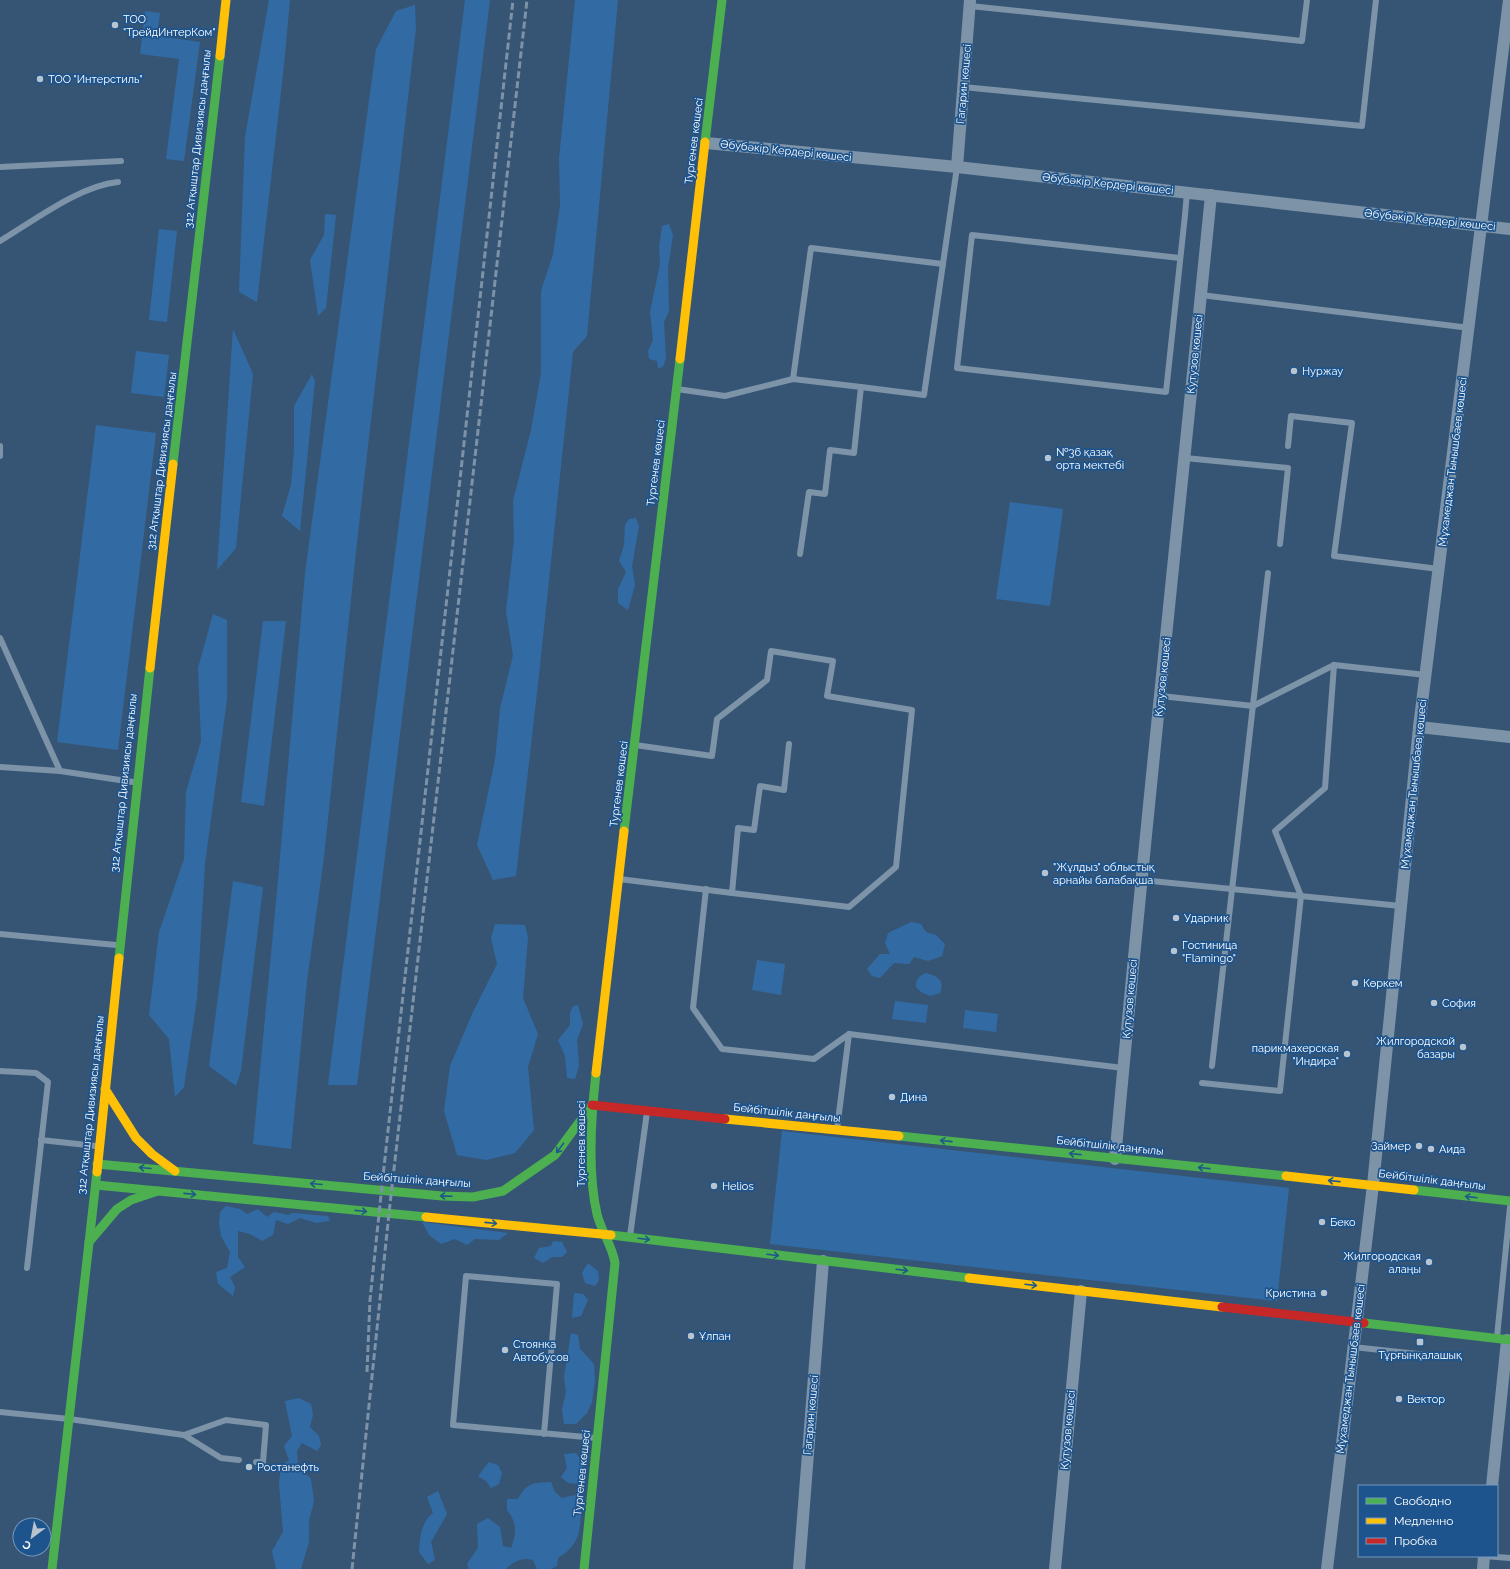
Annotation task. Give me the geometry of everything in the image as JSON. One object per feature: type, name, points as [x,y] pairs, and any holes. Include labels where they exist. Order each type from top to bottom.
[{"type":"main road","name":"312 Атқыштар Дивизиясы даңғылы","points":[[52,1569],[96,1185],[136,783],[182,397],[226,0]]},
{"type":"main road","name":"Тургенев көшесі","points":[[582,1568],[598,1439],[615,1263],[611,1244],[598,1217],[593,1195],[592,1105],[620,879],[722,0]]},
{"type":"main road","points":[[105,1089],[136,1138],[152,1154],[175,1171]]},
{"type":"main road","name":"Бейбітшілік даңғылы","points":[[98,1164],[442,1196],[473,1197],[503,1191],[530,1174],[555,1155],[592,1105],[1373,1185],[1510,1202]]},
{"type":"main road","points":[[96,1185],[606,1234],[823,1261],[1505,1340]]},
{"type":"main road","points":[[89,1242],[117,1209],[131,1200],[158,1191]]},
{"type":"street","name":"Мұхамеджан Тынышбаев көшесі","points":[[1327,1569],[1373,1185],[1419,728],[1470,328],[1509,0]]},
{"type":"street","name":"Гагарин көшесі","points":[[957,167],[970,3]]},
{"type":"street","name":"Әбубәкір Кердері көшесі","points":[[706,143],[957,167],[1510,229]]},
{"type":"street","name":"Кутузов көшесі","points":[[1115,1158],[1141,880],[1185,458],[1210,195]]},
{"type":"street","points":[[1419,728],[1510,737]]},
{"type":"street","name":"Гагарин көшесі","points":[[799,1569],[823,1261]]},
{"type":"street","name":"Кутузов көшесі","points":[[1055,1569],[1081,1291]]},
{"type":"street","points":[[1492,1485],[1505,1340]]},
{"type":"street","points":[[1483,1569],[1484,1557]]},
{"type":"lane","points":[[970,3],[1302,41],[1307,0]]},
{"type":"lane","points":[[963,87],[1362,126],[1376,0]]},
{"type":"lane","points":[[0,167],[121,161]]},
{"type":"lane","points":[[677,389],[725,396],[793,379],[924,395],[957,167]]},
{"type":"lane","points":[[0,241],[85,190],[103,184],[118,182]]},
{"type":"lane","points":[[1180,258],[972,235],[957,368],[1166,392],[1187,192]]},
{"type":"lane","points":[[793,379],[811,248],[943,264]]},
{"type":"lane","points":[[1201,295],[1470,328]]},
{"type":"lane","points":[[800,554],[809,492],[825,494],[830,450],[854,453],[861,387]]},
{"type":"lane","points":[[1288,446],[1292,416],[1352,423],[1334,556],[1439,569]]},
{"type":"lane","points":[[0,446],[0,456]]},
{"type":"lane","points":[[1185,458],[1288,468],[1280,544]]},
{"type":"lane","points":[[1212,1066],[1268,573]]},
{"type":"lane","points":[[0,638],[60,771]]},
{"type":"lane","points":[[620,879],[849,907],[896,867],[912,710],[827,696],[832,662],[772,651],[767,680],[717,719],[712,756],[635,745]]},
{"type":"lane","points":[[1161,696],[1253,706],[1334,665],[1426,675]]},
{"type":"lane","points":[[1202,1083],[1280,1091],[1301,896],[1275,831],[1325,788],[1334,665]]},
{"type":"lane","points":[[732,893],[738,828],[754,830],[760,786],[784,790],[789,744]]},
{"type":"lane","points":[[0,767],[60,771],[136,783]]},
{"type":"lane","points":[[1141,880],[1401,906]]},
{"type":"lane","points":[[706,890],[693,1008],[722,1049],[814,1059],[849,1034],[1123,1068]]},
{"type":"lane","points":[[0,934],[119,945]]},
{"type":"lane","points":[[837,1130],[849,1034]]},
{"type":"lane","points":[[0,1071],[36,1073],[48,1082],[27,1268]]},
{"type":"lane","points":[[630,1237],[647,1111]]},
{"type":"lane","points":[[41,1140],[99,1146]]},
{"type":"lane","points":[[1505,1340],[1510,1207]]},
{"type":"lane","points":[[544,1434],[557,1284],[466,1276],[452,1425],[544,1434],[598,1439]]},
{"type":"lane","points":[[1354,1347],[1427,1355]]},
{"type":"lane","points":[[0,1412],[69,1419],[184,1436],[221,1458],[239,1460]]},
{"type":"lane","points":[[184,1436],[226,1420],[266,1425],[263,1462],[256,1462]]},
{"type":"lane","points":[[1497,1557],[1510,1558]]},
{"type":"shaded area","points":[[269,0],[290,0],[257,302],[239,292],[245,137]]},
{"type":"shaded area","points":[[465,0],[490,0],[357,1085],[328,1085]]},
{"type":"shaded area","points":[[575,0],[618,0],[587,336],[573,352],[516,876],[493,880],[477,845],[495,760],[500,709],[513,655],[506,611],[514,540],[513,501],[531,430],[541,373],[541,291],[553,254],[560,205],[559,158]]},
{"type":"shaded area","points":[[415,5],[416,28],[357,542],[324,857],[307,981],[291,1149],[253,1144],[305,573],[376,49],[396,11]]},
{"type":"shaded area","points":[[145,11],[160,13],[157,36],[200,42],[184,161],[166,159],[179,59],[140,54]]},
{"type":"shaded area","points":[[325,214],[336,215],[326,308],[318,316],[310,260],[324,235]]},
{"type":"shaded area","points":[[669,224],[673,235],[668,268],[669,311],[664,322],[666,358],[663,367],[658,368],[657,361],[649,359],[648,351],[653,340],[650,312],[660,264],[659,247],[662,226]]},
{"type":"shaded area","points":[[159,229],[177,231],[167,322],[149,320]]},
{"type":"shaded area","points":[[233,329],[253,374],[236,548],[217,570]]},
{"type":"shaded area","points":[[136,351],[169,355],[164,397],[131,393]]},
{"type":"shaded area","points":[[312,374],[315,381],[300,531],[282,516],[291,485],[294,450],[294,406]]},
{"type":"shaded area","points":[[96,425],[156,433],[118,750],[57,742]]},
{"type":"shaded area","points":[[1010,502],[1063,509],[1050,606],[996,599]]},
{"type":"shaded area","points":[[636,518],[639,526],[632,566],[635,585],[628,610],[618,603],[618,589],[626,572],[619,561],[624,545],[625,525],[629,519]]},
{"type":"shaded area","points":[[213,614],[227,620],[227,699],[205,864],[197,998],[184,1087],[175,1097],[169,1039],[149,1015],[159,932],[184,859],[186,792],[201,741],[198,668]]},
{"type":"shaded area","points":[[263,621],[286,621],[264,806],[241,802]]},
{"type":"shaded area","points":[[233,881],[263,887],[241,1071],[236,1086],[209,1066]]},
{"type":"shaded area","points":[[911,922],[921,924],[926,932],[936,935],[945,944],[942,956],[928,961],[914,957],[909,964],[894,963],[880,978],[872,976],[867,969],[880,954],[890,954],[885,943],[888,933]]},
{"type":"shaded area","points":[[495,924],[525,925],[528,937],[523,998],[538,1034],[528,1067],[534,1130],[515,1153],[486,1160],[457,1155],[444,1111],[450,1066],[473,1012],[497,964],[491,938]]},
{"type":"shaded area","points":[[757,960],[785,964],[781,995],[752,990]]},
{"type":"shaded area","points":[[926,973],[939,979],[941,982],[940,993],[930,996],[921,992],[916,987],[918,978]]},
{"type":"shaded area","points":[[895,1001],[928,1005],[926,1023],[892,1019]]},
{"type":"shaded area","points":[[578,1005],[583,1024],[577,1040],[579,1066],[575,1079],[567,1078],[565,1056],[558,1040],[570,1025],[570,1013],[573,1006]]},
{"type":"shaded area","points":[[965,1010],[998,1014],[996,1032],[963,1028]]},
{"type":"shaded area","points":[[782,1131],[1289,1188],[1277,1301],[770,1244]]},
{"type":"shaded area","points":[[226,1206],[240,1209],[247,1214],[258,1209],[267,1217],[274,1212],[288,1215],[293,1213],[328,1216],[330,1221],[316,1223],[300,1218],[288,1224],[276,1220],[273,1235],[262,1241],[250,1234],[238,1231],[238,1257],[245,1267],[230,1277],[235,1287],[233,1296],[218,1284],[216,1272],[227,1268],[230,1252],[221,1236],[219,1224],[220,1212]]},
{"type":"shaded area","points":[[422,1222],[508,1233],[499,1240],[475,1239],[467,1245],[455,1239],[441,1244],[429,1235]]},
{"type":"shaded area","points":[[553,1241],[562,1242],[567,1252],[562,1257],[552,1257],[543,1263],[534,1258],[539,1248],[551,1246]]},
{"type":"shaded area","points":[[588,1263],[598,1271],[599,1280],[595,1286],[585,1283],[582,1273]]},
{"type":"shaded area","points":[[574,1293],[583,1294],[588,1300],[581,1316],[572,1318]]},
{"type":"shaded area","points":[[571,1333],[578,1335],[580,1349],[594,1364],[595,1381],[592,1402],[587,1413],[576,1424],[564,1424],[562,1410],[566,1392],[564,1377]]},
{"type":"shaded area","points":[[299,1398],[311,1404],[313,1415],[310,1427],[319,1436],[321,1445],[317,1451],[302,1443],[297,1451],[298,1466],[311,1479],[314,1501],[309,1521],[309,1542],[301,1569],[276,1569],[272,1551],[283,1532],[279,1484],[281,1466],[289,1460],[284,1446],[292,1436],[285,1401]]},
{"type":"shaded area","points":[[576,1453],[583,1463],[585,1479],[579,1484],[568,1483],[561,1477],[567,1468],[564,1454]]},
{"type":"shaded area","points":[[489,1462],[498,1465],[502,1473],[499,1484],[491,1488],[486,1481],[478,1476]]},
{"type":"shaded area","points":[[551,1482],[555,1492],[562,1498],[575,1495],[582,1499],[579,1533],[572,1546],[558,1558],[557,1566],[551,1569],[537,1569],[533,1560],[522,1559],[506,1569],[469,1569],[467,1564],[478,1548],[477,1524],[488,1518],[500,1527],[503,1546],[511,1548],[515,1528],[513,1519],[507,1510],[507,1499],[518,1499],[521,1493],[532,1484]]},
{"type":"shaded area","points":[[438,1491],[447,1514],[431,1542],[435,1560],[428,1564],[419,1552],[420,1541],[424,1525],[433,1513],[427,1497]]},
{"type":"railway","points":[[367,1372],[370,1300],[383,1176],[513,0]]},
{"type":"railway","points":[[352,1569],[389,1213],[527,0]]},
{"type":"traffic: fast","points":[[705,142],[722,0]]},
{"type":"traffic: fast","points":[[173,464],[220,56]]},
{"type":"traffic: fast","points":[[624,831],[680,359]]},
{"type":"traffic: fast","points":[[119,958],[150,668]]},
{"type":"traffic: fast","points":[[584,1569],[615,1263],[614,1256],[597,1214],[592,1180],[591,1126],[596,1073]]},
{"type":"traffic: fast","points":[[97,1164],[442,1196],[473,1197],[503,1191],[555,1155],[592,1105]]},
{"type":"traffic: fast","points":[[899,1136],[1286,1176]]},
{"type":"traffic: fast","points":[[52,1569],[97,1172]]},
{"type":"traffic: fast","points":[[96,1185],[426,1217]]},
{"type":"traffic: fast","points":[[1414,1190],[1510,1201]]},
{"type":"traffic: fast","points":[[89,1242],[117,1209],[131,1200],[158,1191]]},
{"type":"traffic: fast","points":[[611,1235],[969,1278]]},
{"type":"traffic: fast","points":[[1364,1323],[1510,1340]]},
{"type":"traffic: slow","points":[[220,56],[226,0]]},
{"type":"traffic: slow","points":[[680,359],[705,142]]},
{"type":"traffic: slow","points":[[150,668],[173,464]]},
{"type":"traffic: slow","points":[[596,1073],[624,831]]},
{"type":"traffic: slow","points":[[97,1172],[119,958]]},
{"type":"traffic: slow","points":[[105,1089],[136,1138],[152,1154],[175,1171]]},
{"type":"traffic: slow","points":[[725,1119],[899,1136]]},
{"type":"traffic: slow","points":[[1286,1176],[1414,1190]]},
{"type":"traffic: slow","points":[[426,1217],[611,1235]]},
{"type":"traffic: slow","points":[[969,1278],[1222,1307]]},
{"type":"traffic: jam","points":[[592,1105],[725,1119]]},
{"type":"traffic: jam","points":[[1222,1307],[1364,1323]]},
{"type":"place","name":"ТОО \"ТрейдИнтерКом\"","points":[[115,25]]},
{"type":"place","name":"ТОО \"Интерстиль\"","points":[[40,79]]},
{"type":"place","name":"Нуржау","points":[[1294,371]]},
{"type":"place","name":"№36 қазақ орта мектебі","points":[[1048,458]]},
{"type":"place","name":"\"Жұлдыз\" облыстық арнайы балабақша","points":[[1045,873]]},
{"type":"place","name":"Ударник","points":[[1176,918]]},
{"type":"place","name":"Гостиница \"Flamingo\"","points":[[1174,951]]},
{"type":"place","name":"Көркем","points":[[1355,983]]},
{"type":"place","name":"София","points":[[1434,1003]]},
{"type":"place","name":"Жилгородской базары","points":[[1463,1047]]},
{"type":"place","name":"парикмахерская \"Индира\"","points":[[1347,1054]]},
{"type":"place","name":"Дина","points":[[892,1097]]},
{"type":"place","name":"Займер","points":[[1419,1146]]},
{"type":"place","name":"Аида","points":[[1431,1149]]},
{"type":"place","name":"Helios","points":[[714,1186]]},
{"type":"place","name":"Беко","points":[[1322,1222]]},
{"type":"place","name":"Жилгородская алаңы","points":[[1429,1262]]},
{"type":"place","name":"Кристина","points":[[1324,1293]]},
{"type":"place","name":"Ұлпан","points":[[691,1336]]},
{"type":"place","name":"Тұрғынқалашық","points":[[1420,1342]]},
{"type":"place","name":"Стоянка Автобусов","points":[[505,1350]]},
{"type":"place","name":"Вектор","points":[[1399,1399]]},
{"type":"place","name":"Ростанефть","points":[[249,1467]]}]
